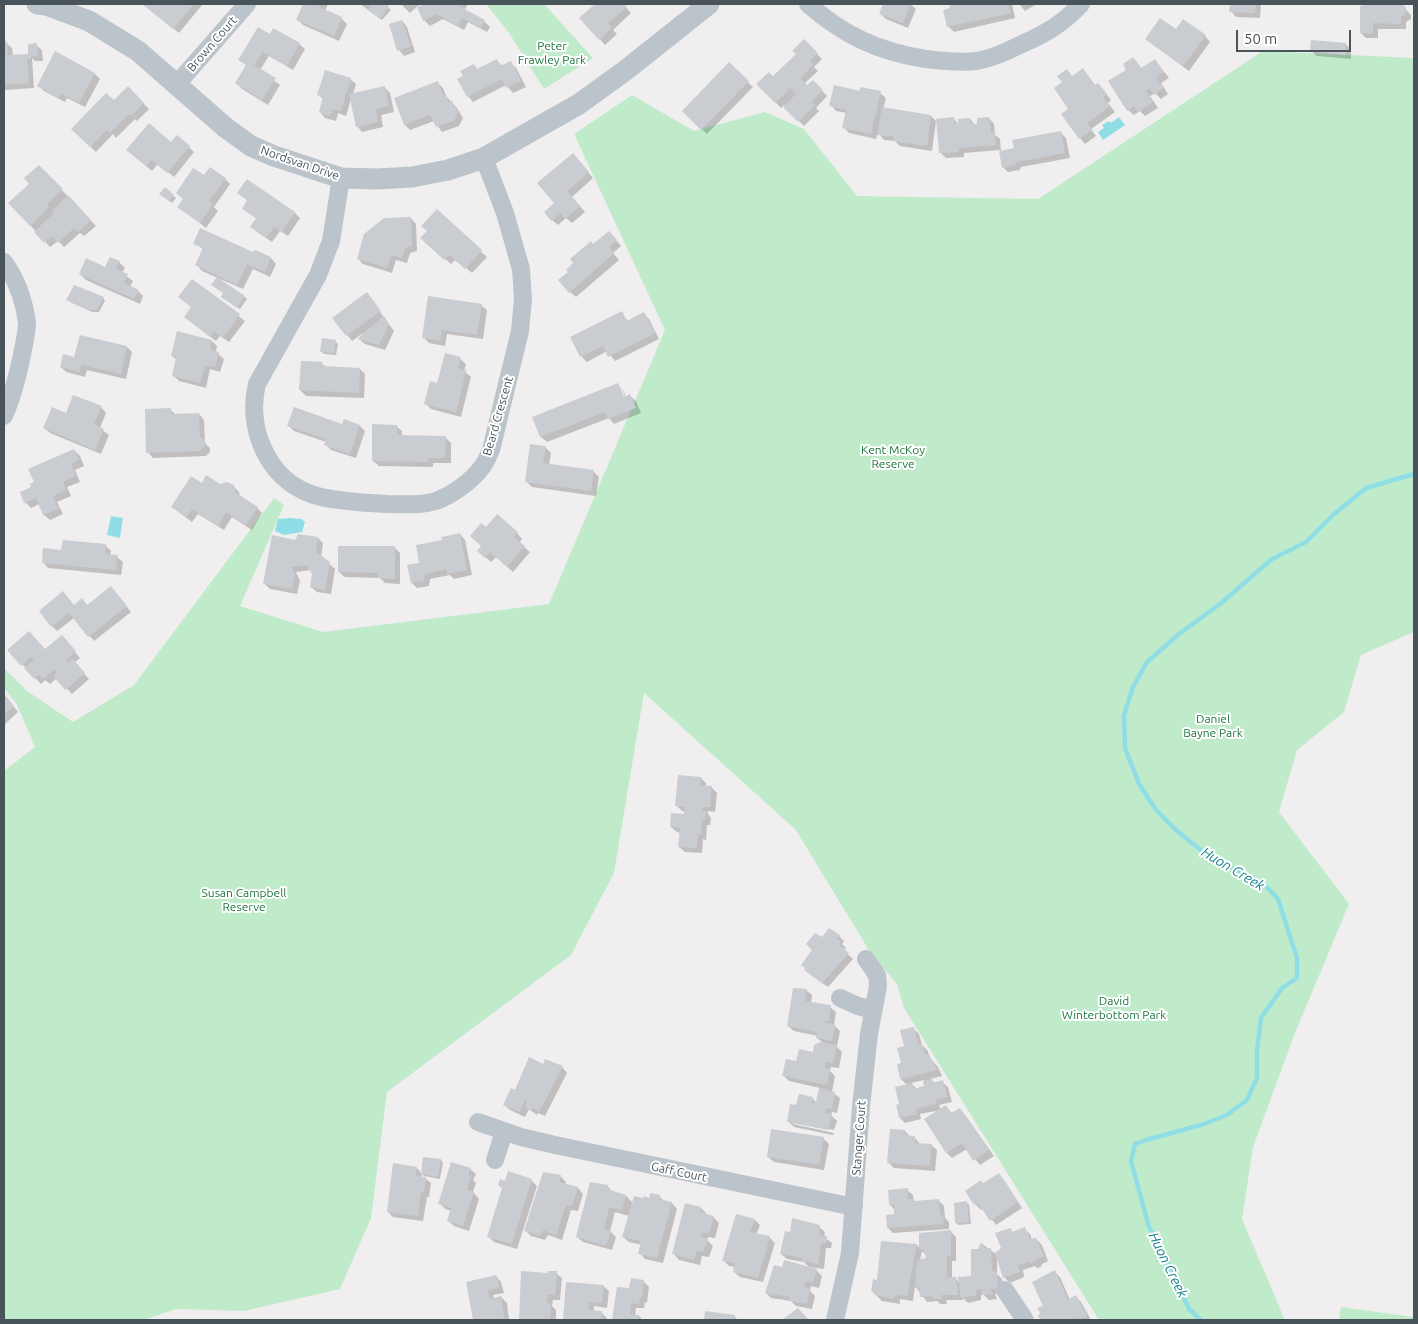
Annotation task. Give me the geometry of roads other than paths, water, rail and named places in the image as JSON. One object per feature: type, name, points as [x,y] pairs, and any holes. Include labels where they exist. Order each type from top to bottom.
[{"type":"street","name":"Nordsvan Drive","points":[[43,4],[89,21],[138,51],[226,128],[252,146],[274,156],[341,178],[377,179],[412,177],[448,170],[484,158],[579,104],[626,70],[709,4]]},
{"type":"street","name":"Brown Court","points":[[176,84],[247,4]]},
{"type":"street","points":[[808,4],[846,32],[879,49],[945,62],[976,61],[1006,52],[1044,35],[1070,17],[1081,4]]},
{"type":"street","name":"Beard Crescent","points":[[341,178],[331,241],[326,258],[257,384],[254,395],[254,409],[258,437],[267,457],[282,474],[298,488],[310,494],[371,504],[421,504],[437,500],[454,492],[482,467],[491,450],[520,331],[523,299],[521,269],[505,213],[484,158]]},
{"type":"street","points":[[4,262],[12,273],[22,297],[27,325],[20,369],[4,416]]},
{"type":"street","name":"Stanger Court","points":[[835,1320],[850,1253],[861,1106],[878,982],[875,973],[866,959]]},
{"type":"street","points":[[840,998],[873,1010]]},
{"type":"street","name":"Gaff Court","points":[[478,1122],[504,1132],[546,1143],[854,1207]]},
{"type":"street","points":[[495,1160],[504,1132]]},
{"type":"street","points":[[1005,1290],[1016,1317]]},
{"type":"water","points":[[1119,117],[1125,125],[1103,140],[1098,132],[1104,128],[1102,125],[1109,121],[1111,123]]},
{"type":"water","points":[[111,516],[123,518],[120,538],[107,535]]},
{"type":"water","points":[[278,519],[302,519],[305,522],[302,532],[284,535],[275,531]]},
{"type":"waterway","name":"Huon Creek","points":[[1201,1320],[1189,1309],[1149,1227],[1131,1161],[1135,1144],[1204,1124],[1227,1115],[1247,1100],[1257,1078],[1257,1050],[1261,1018],[1282,988],[1297,978],[1297,958],[1278,899],[1264,884],[1212,859],[1177,831],[1156,810],[1139,784],[1125,748],[1124,715],[1133,687],[1147,662],[1179,634],[1220,604],[1272,559],[1306,542],[1333,515],[1366,488],[1414,474]]},
{"type":"park label","name":"Peter Frawley Park","points":[[552,53]]},
{"type":"park label","name":"Kent McKoy Reserve","points":[[893,457]]},
{"type":"park label","name":"Daniel Bayne Park","points":[[1213,726]]},
{"type":"park label","name":"Susan Campbell Reserve","points":[[244,900]]},
{"type":"park label","name":"David Winterbottom Park","points":[[1114,1008]]}]
